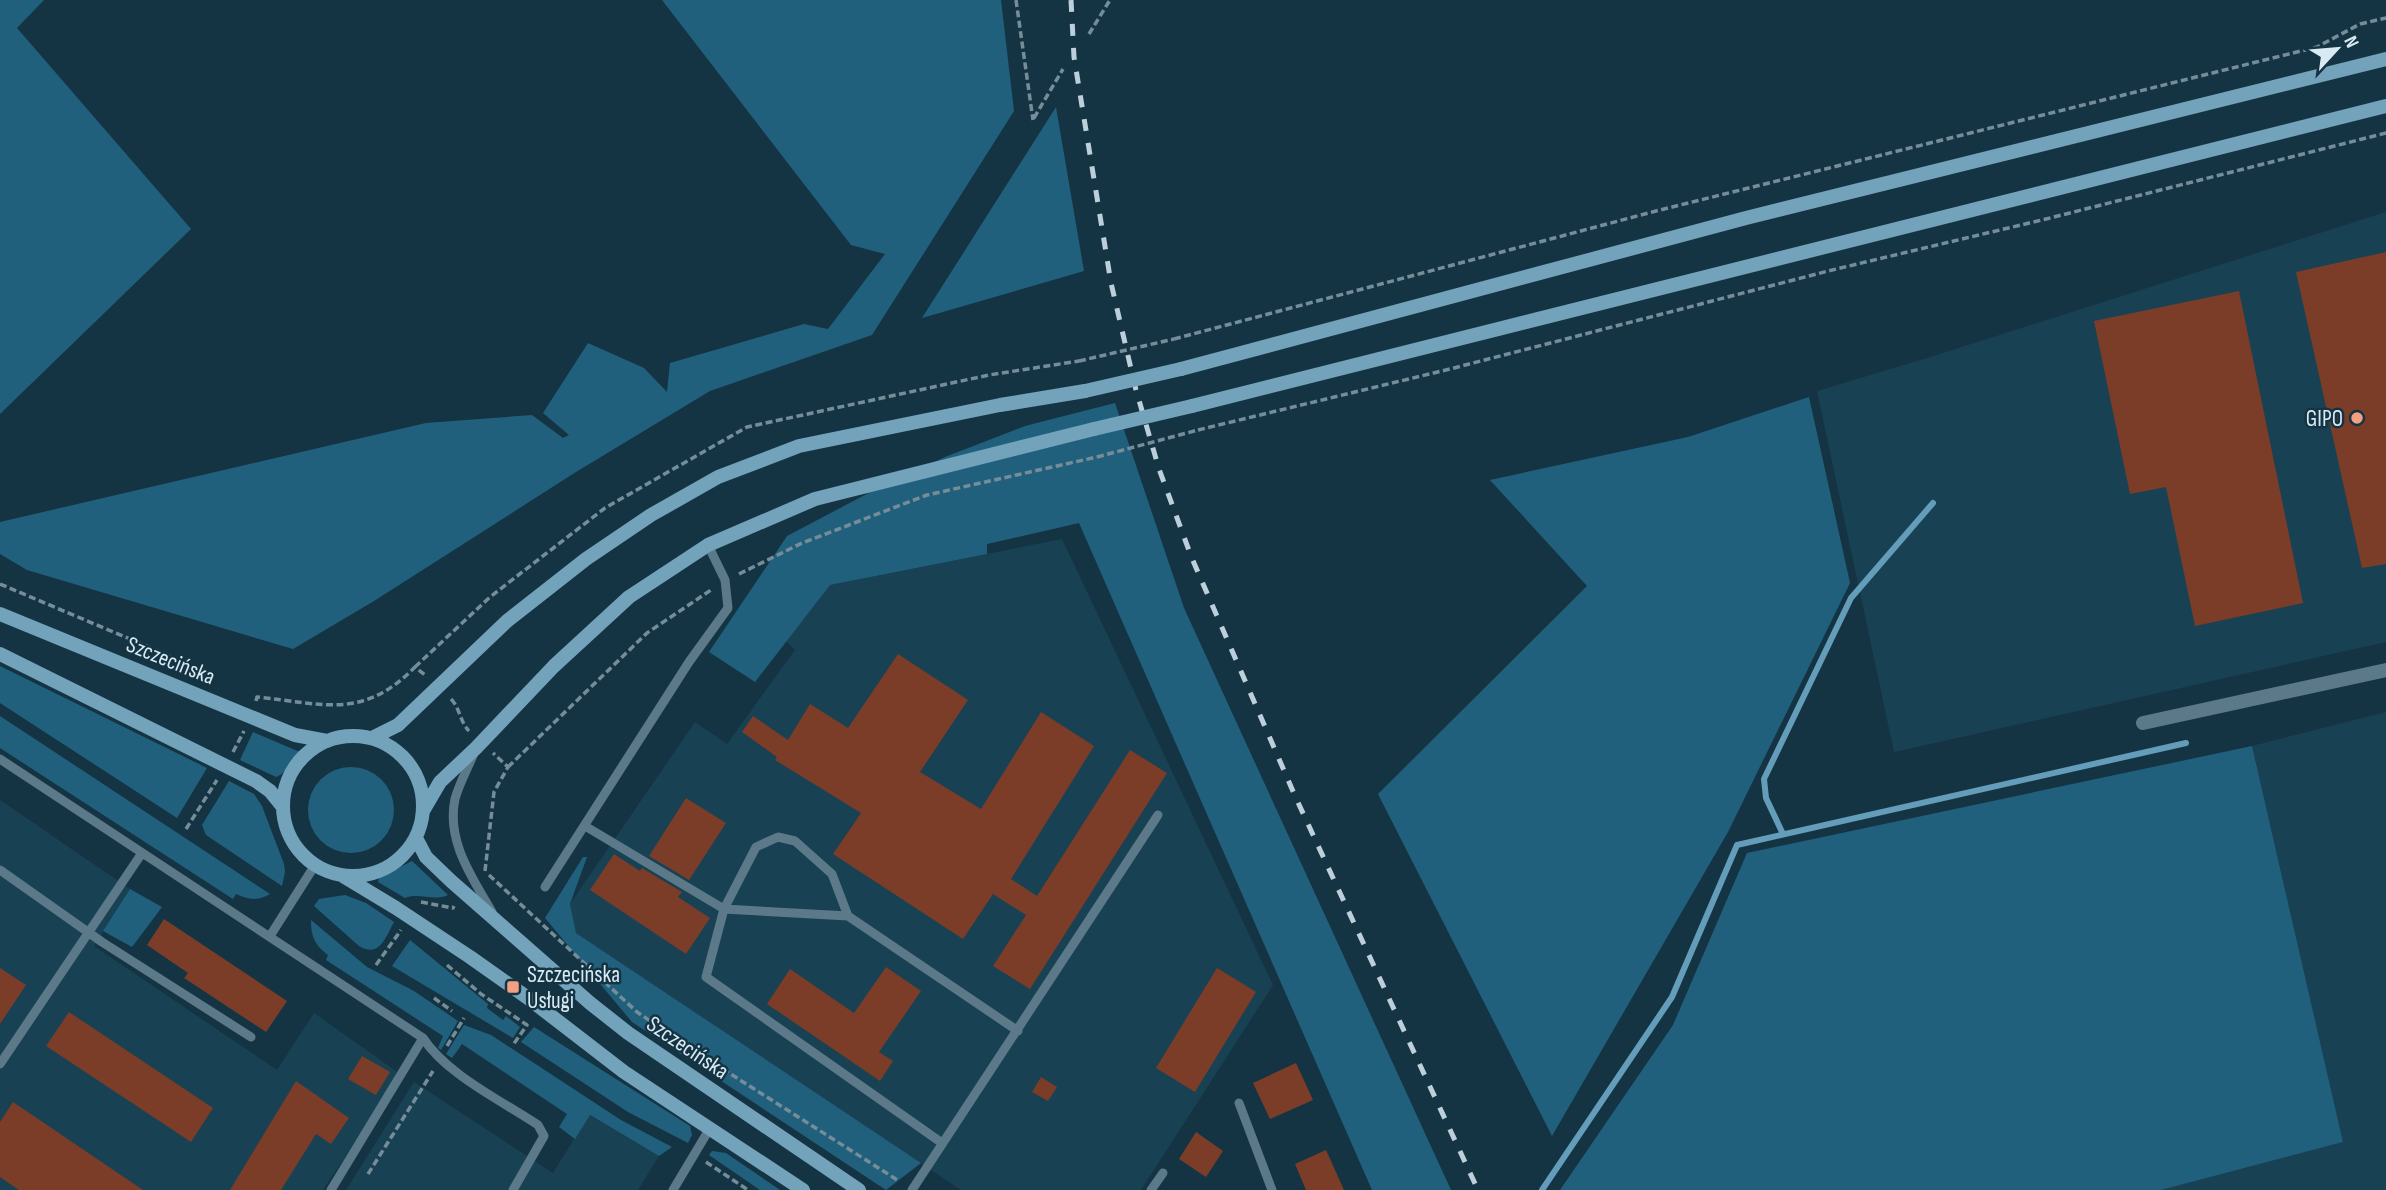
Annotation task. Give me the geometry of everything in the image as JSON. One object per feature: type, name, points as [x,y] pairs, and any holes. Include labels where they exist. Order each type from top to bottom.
[{"type":"main road","points":[[372,738],[398,725],[507,621],[586,559],[651,515],[718,477],[799,446],[1000,405],[1086,391],[1181,369],[1746,218],[2386,59]]},
{"type":"main road","points":[[343,876],[372,874],[386,869],[398,860],[416,838],[423,811],[440,782],[554,666],[629,597],[708,545],[814,499],[1545,320],[1822,247],[2386,106]]},
{"type":"main road","name":"Szczecińska","points":[[0,614],[295,735],[327,741]]},
{"type":"main road","points":[[0,654],[226,766],[270,791],[283,807]]},
{"type":"main road","points":[[423,811],[419,783],[413,770],[394,749],[372,738],[355,736],[327,741],[312,749],[290,775],[283,807],[290,838],[302,855],[315,865],[343,876],[406,923],[528,998],[624,1072],[803,1190]]},
{"type":"main road","name":"Szczecińska","points":[[416,838],[426,857],[471,888],[498,922],[628,1033],[859,1190]]},
{"type":"street","points":[[2143,723],[2386,670]]},
{"type":"lane","points":[[545,887],[689,662],[728,608],[726,580],[708,545]]},
{"type":"lane","points":[[471,888],[453,819],[456,797],[478,745]]},
{"type":"lane","points":[[0,759],[423,1038],[440,1059],[538,1125],[544,1136],[513,1190]]},
{"type":"lane","points":[[913,1188],[1158,815]]},
{"type":"lane","points":[[585,825],[724,909],[848,916],[1018,1031]]},
{"type":"lane","points":[[848,916],[832,874],[795,841],[778,837],[756,847],[724,909],[706,977],[942,1143]]},
{"type":"lane","points":[[0,1063],[142,853]]},
{"type":"lane","points":[[270,936],[315,865]]},
{"type":"lane","points":[[0,870],[87,932],[251,1037]]},
{"type":"lane","points":[[331,1190],[423,1038]]},
{"type":"lane","points":[[1239,1103],[1272,1190]]},
{"type":"lane","points":[[673,1190],[710,1128]]},
{"type":"lane","points":[[1151,1190],[1163,1173]]},
{"type":"path","points":[[1016,0],[1033,120],[1063,69]]},
{"type":"path","points":[[1089,34],[1110,0]]},
{"type":"path","points":[[1079,361],[1174,339],[1656,211],[2317,47],[2360,24],[2386,18]]},
{"type":"path","points":[[376,965],[419,902],[453,908],[485,871],[494,792],[508,767],[647,633],[726,580],[802,543],[927,495],[1097,457],[1828,271],[2386,133]]},
{"type":"path","points":[[0,584],[163,653],[205,677]]},
{"type":"path","points":[[186,829],[226,766],[251,717],[257,696],[351,705],[374,699],[386,692],[415,667],[455,703],[464,726],[478,745],[508,767]]},
{"type":"path","points":[[246,699],[255,702]]},
{"type":"path","points":[[485,871],[637,1012],[894,1180],[913,1188]]},
{"type":"path","points":[[406,923],[409,934]]},
{"type":"path","points":[[444,962],[481,994],[527,1025],[513,1045]]},
{"type":"path","points":[[434,998],[452,1011]]},
{"type":"path","points":[[368,1174],[464,1018]]},
{"type":"path","points":[[703,1160],[748,1190]]},
{"type":"shaded area","points":[[0,0],[44,0],[17,28],[191,229],[0,414]]},
{"type":"shaded area","points":[[662,0],[1001,0],[1014,111],[872,335],[710,391],[293,649],[27,570],[0,554],[0,522],[426,423],[532,415],[563,438],[569,435],[543,413],[588,343],[644,368],[667,392],[670,363],[804,324],[828,329],[885,254],[851,245]]},
{"type":"shaded area","points":[[1056,107],[1084,271],[922,318]]},
{"type":"shaded area","points":[[2386,212],[2386,642],[1894,752],[1817,391]]},
{"type":"shaded area","points":[[1809,397],[1850,583],[1728,832],[1552,1136],[1378,794],[1587,586],[1490,480],[1688,437]]},
{"type":"shaded area","points":[[1115,403],[1184,608],[1451,1190],[1372,1190],[1079,523],[987,544],[987,554],[830,585],[755,682],[709,652],[787,536],[880,487],[945,457],[1025,426]]},
{"type":"shaded area","points":[[1062,539],[1273,985],[1141,1190],[961,1190],[576,933],[570,904],[695,722],[727,744],[795,650],[786,641],[830,585]]},
{"type":"shaded area","points":[[0,666],[207,768],[177,818],[0,703]]},
{"type":"shaded area","points":[[2386,712],[2386,1190],[2161,1190],[2343,1142],[2252,746]]},
{"type":"shaded area","points":[[0,716],[270,894],[253,899],[236,894],[233,899],[0,748]]},
{"type":"shaded area","points":[[253,732],[300,752],[282,774],[276,777],[240,760]]},
{"type":"shaded area","points":[[2252,746],[2343,1142],[2161,1190],[1560,1190],[1673,1025],[1747,853]]},
{"type":"shaded area","points":[[343,767],[359,767],[382,779],[391,793],[394,810],[391,827],[382,841],[359,853],[343,853],[327,846],[315,834],[308,818],[308,802],[315,786],[327,774]]},
{"type":"shaded area","points":[[229,781],[254,794],[262,806],[284,864],[282,886],[206,835],[202,825]]},
{"type":"shaded area","points":[[0,800],[130,889],[94,946],[277,1070],[314,1013],[400,1074],[323,1190],[0,1190]]},
{"type":"shaded area","points":[[583,857],[587,857],[570,904],[576,933],[921,1163],[886,1190],[632,1022],[545,918]]},
{"type":"shaded area","points":[[412,861],[448,895],[437,898],[405,898],[378,882],[379,878]]},
{"type":"shaded area","points":[[130,889],[162,907],[132,947],[103,931]]},
{"type":"shaded area","points":[[345,895],[366,903],[394,922],[385,940],[377,948],[372,950],[359,946],[314,906],[319,899]]},
{"type":"shaded area","points":[[311,920],[367,967],[414,991],[458,1021],[441,1050],[438,1048],[443,1036],[326,960],[328,955],[313,936]]},
{"type":"shaded area","points":[[410,940],[488,1004],[487,1008],[503,1020],[506,1016],[520,1027],[513,1038],[392,966]]},
{"type":"shaded area","points":[[464,1025],[491,1035],[621,1120],[672,1147],[659,1156],[590,1115],[575,1139],[559,1127],[567,1114],[462,1044],[452,1058],[446,1054]]},
{"type":"shaded area","points":[[534,1027],[690,1126],[692,1135],[688,1143],[628,1112],[521,1042]]},
{"type":"shaded area","points":[[414,1082],[553,1173],[589,1115],[659,1156],[638,1190],[346,1190]]},
{"type":"shaded area","points":[[712,1151],[726,1153],[780,1190],[760,1190],[709,1155]]},
{"type":"building","name":"GIPO","points":[[2386,252],[2386,564],[2362,568],[2296,272]]},
{"type":"building","points":[[2239,291],[2303,603],[2195,626],[2166,487],[2130,494],[2094,321]]},
{"type":"building","points":[[898,654],[968,700],[920,772],[981,809],[1041,712],[1094,746],[1011,879],[1037,896],[1130,750],[1167,773],[1030,989],[993,966],[1026,915],[993,894],[963,939],[833,854],[861,813],[775,760],[777,757],[742,732],[753,716],[788,740],[810,704],[848,728]]},
{"type":"building","points":[[686,798],[726,823],[689,880],[649,856]]},
{"type":"building","points":[[614,854],[640,871],[642,868],[682,892],[678,897],[710,918],[686,954],[590,890]]},
{"type":"building","points":[[164,919],[287,1001],[266,1032],[184,978],[188,973],[147,945]]},
{"type":"building","points":[[886,967],[921,991],[879,1052],[893,1061],[880,1081],[767,1004],[790,969],[854,1013]]},
{"type":"building","points":[[0,968],[26,985],[0,1024]]},
{"type":"building","points":[[1217,968],[1256,992],[1195,1092],[1156,1068]]},
{"type":"building","points":[[69,1012],[213,1108],[191,1142],[46,1046]]},
{"type":"building","points":[[362,1056],[390,1072],[376,1095],[348,1079]]},
{"type":"building","points":[[1296,1063],[1313,1100],[1270,1119],[1253,1083]]},
{"type":"building","points":[[1041,1077],[1057,1087],[1048,1101],[1032,1092]]},
{"type":"building","points":[[296,1081],[349,1118],[331,1144],[316,1134],[281,1190],[230,1190]]},
{"type":"building","points":[[13,1102],[143,1190],[19,1190],[0,1177],[0,1122]]},
{"type":"building","points":[[1196,1132],[1223,1151],[1206,1177],[1179,1159]]},
{"type":"building","points":[[1326,1150],[1344,1190],[1306,1190],[1295,1164]]},
{"type":"waterway","points":[[1783,834],[1766,798],[1764,779],[1851,598],[1933,503]]},
{"type":"waterway","points":[[1542,1190],[1672,997],[1737,845],[2186,743]]},
{"type":"railway","points":[[1071,0],[1074,57],[1111,283],[1136,390],[1159,469],[1191,556],[1295,796],[1478,1190]]},
{"type":"place","name":"GIPO","points":[[2357,418]]},
{"type":"place","name":"Szczecińska Usługi","points":[[513,987]]}]
